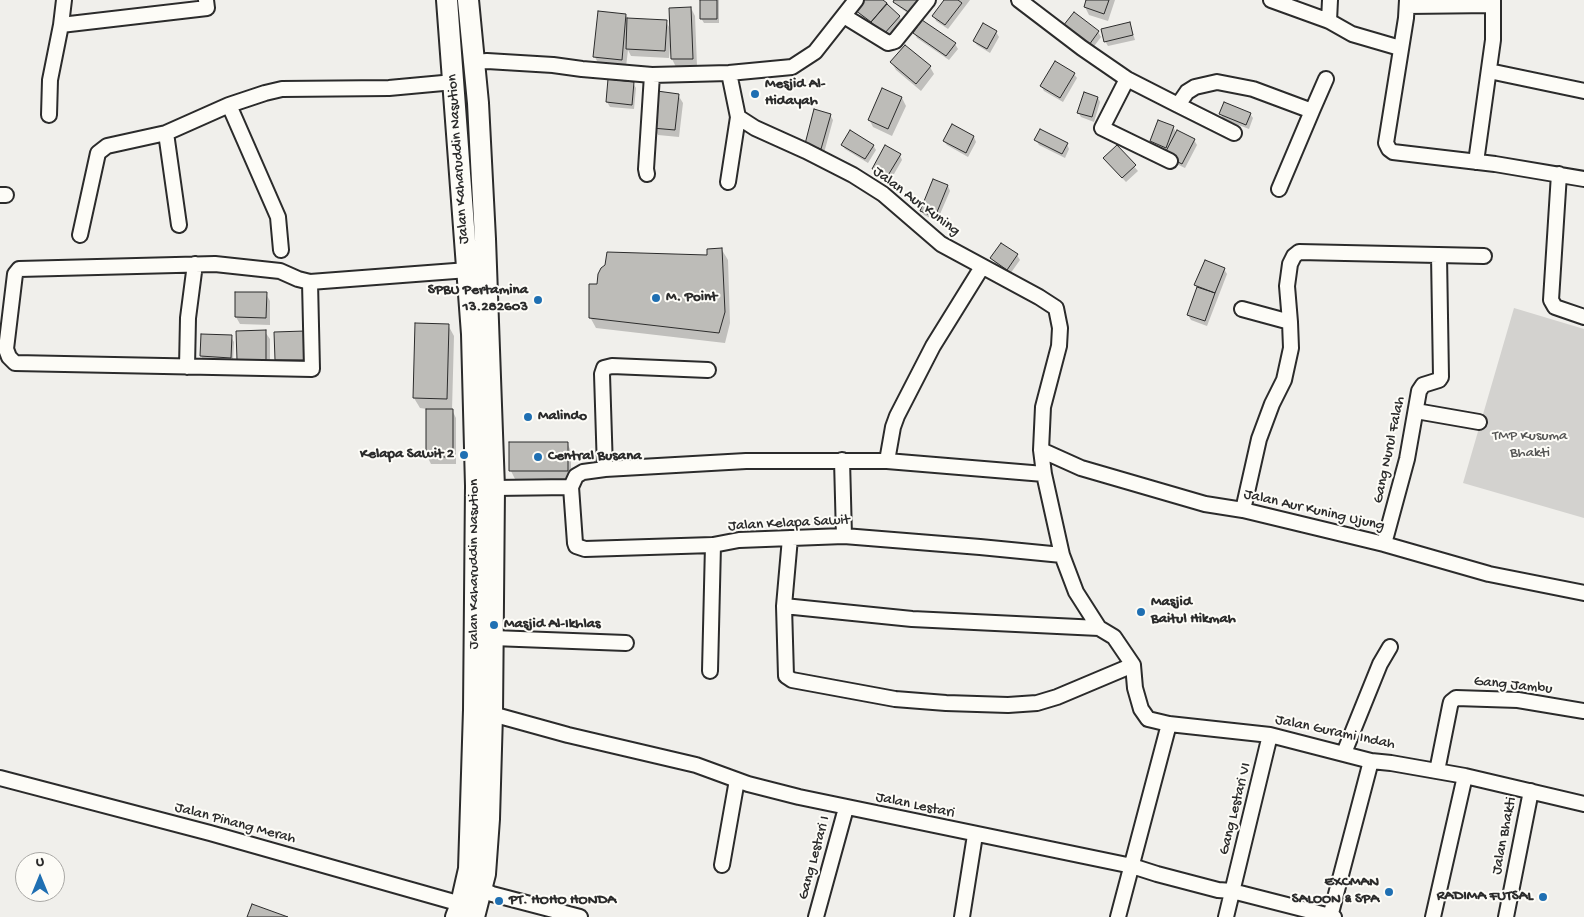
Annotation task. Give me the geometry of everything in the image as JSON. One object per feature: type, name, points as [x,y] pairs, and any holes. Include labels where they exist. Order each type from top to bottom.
[{"type":"highway","name":"Jalan Kaharuddin Nasution","points":[[447,0],[468,270],[494,488],[492,714],[488,852],[482,889],[464,913]]},
{"type":"highway","name":"Jalan Kaharuddin Nasution","points":[[464,913],[469,869],[474,710],[476,486],[485,239],[475,62],[468,0]]},
{"type":"street","points":[[49,115],[50,80],[64,0]]},
{"type":"street","points":[[61,25],[207,8],[206,0]]},
{"type":"street","points":[[475,62],[553,65],[652,75],[729,73],[792,67],[815,52],[856,0]]},
{"type":"street","points":[[844,16],[888,43],[895,41],[928,0]]},
{"type":"street","points":[[1020,0],[1082,48],[1127,79],[1234,133]]},
{"type":"street","points":[[1271,0],[1329,21],[1352,34],[1400,48]]},
{"type":"street","points":[[1329,21],[1330,0]]},
{"type":"street","points":[[1476,162],[1493,40],[1493,3],[1407,3],[1387,147],[1393,152],[1476,162],[1584,179]]},
{"type":"street","points":[[1489,71],[1584,91]]},
{"type":"street","points":[[728,182],[738,117],[729,73]]},
{"type":"street","points":[[647,174],[652,75]]},
{"type":"street","points":[[1127,79],[1102,128],[1170,161]]},
{"type":"street","points":[[1279,189],[1326,80]]},
{"type":"street","points":[[80,235],[98,153],[107,146],[166,133],[229,105],[282,89],[389,88],[454,82]]},
{"type":"street","points":[[1178,105],[1186,92],[1191,89],[1217,82],[1253,89],[1312,111]]},
{"type":"street","points":[[229,105],[278,217],[281,250]]},
{"type":"street","name":"Jalan Aur Kuning","points":[[738,117],[755,128],[854,175],[883,194],[941,244],[1056,308],[1060,328],[1059,346],[1043,407],[1041,450]]},
{"type":"street","points":[[166,133],[179,225]]},
{"type":"street","points":[[1559,174],[1551,300],[1555,307],[1584,317]]},
{"type":"street","points":[[1243,510],[1259,439],[1272,404],[1284,380],[1291,348],[1287,286],[1290,264],[1294,256],[1299,252],[1484,256]]},
{"type":"street","name":"Gang Nurul Falah","points":[[1384,544],[1407,459],[1420,387],[1439,380],[1441,377],[1440,255]]},
{"type":"street","points":[[310,282],[312,370],[15,363],[9,357],[6,349],[15,274],[19,269],[195,264],[280,271],[298,280],[310,282],[468,270]]},
{"type":"street","points":[[187,367],[188,318],[195,264]]},
{"type":"street","points":[[887,461],[893,427],[898,416],[933,346],[982,267]]},
{"type":"street","points":[[1242,309],[1290,322]]},
{"type":"street","points":[[605,469],[602,374],[604,368],[612,366],[708,370]]},
{"type":"street","points":[[1416,411],[1479,422]]},
{"type":"street","points":[[790,538],[784,606],[786,676],[788,678],[895,699],[954,704],[1008,705],[1037,703],[1057,697],[1133,665],[1114,637],[1099,628],[1076,592],[1062,555],[1044,474],[1041,450]]},
{"type":"street","name":"Jalan Aur Kuning Ujung","points":[[1041,450],[1081,468],[1205,504],[1243,510],[1384,544],[1489,574],[1584,593]]},
{"type":"street","points":[[842,460],[844,536]]},
{"type":"street","points":[[494,488],[571,487],[576,476],[580,473],[605,469],[746,461],[887,461],[1044,474]]},
{"type":"street","name":"Jalan Kelapa Sawit","points":[[571,487],[575,543],[579,548],[585,549],[714,545],[739,540],[844,536],[1062,555]]},
{"type":"street","points":[[710,672],[714,545]]},
{"type":"street","points":[[784,606],[912,619],[1099,628]]},
{"type":"street","points":[[493,638],[626,643]]},
{"type":"street","points":[[1344,753],[1380,664],[1390,647]]},
{"type":"street","name":"Jalan Gurami Indah","points":[[1133,665],[1134,688],[1141,709],[1148,719],[1169,724],[1270,735],[1371,761],[1465,776],[1584,804]]},
{"type":"street","name":"Gang Jambu","points":[[1437,771],[1451,702],[1456,698],[1518,700],[1584,711]]},
{"type":"street","name":"Jalan Lestari","points":[[492,714],[568,735],[696,765],[737,780],[799,797],[1132,866],[1218,890],[1232,891],[1332,917]]},
{"type":"street","points":[[1118,917],[1169,724]]},
{"type":"street","name":"Gang Lestari VI","points":[[1226,917],[1270,735]]},
{"type":"street","points":[[1332,917],[1371,761]]},
{"type":"street","points":[[1433,917],[1465,776]]},
{"type":"street","name":"Jalan Pinang Merah","points":[[0,778],[210,833],[464,913]]},
{"type":"street","points":[[722,864],[737,780]]},
{"type":"street","name":"Jalan Bhakti","points":[[1506,917],[1531,791]]},
{"type":"street","name":"Gang Lestari I","points":[[816,917],[846,808]]},
{"type":"street","points":[[962,917],[976,835]]},
{"type":"street","points":[[482,889],[492,894],[580,917]]},
{"type":"green space","name":"TMP Kusuma Bhakti","points":[[1514,308],[1584,329],[1584,518],[1463,483]]},
{"type":"building","points":[[700,0],[717,0],[717,19],[700,19]]},
{"type":"building","points":[[864,0],[883,0],[887,3],[871,22],[855,10]]},
{"type":"building","points":[[894,0],[919,0],[910,13],[893,2]]},
{"type":"building","points":[[944,0],[958,0],[962,3],[945,25],[932,16]]},
{"type":"building","points":[[1086,0],[1109,0],[1104,14],[1084,7]]},
{"type":"building","points":[[887,4],[900,16],[884,34],[871,22]]},
{"type":"building","points":[[691,7],[693,59],[671,59],[669,8]]},
{"type":"building","points":[[598,11],[626,14],[622,60],[593,57]]},
{"type":"building","points":[[1074,12],[1099,31],[1089,45],[1063,26]]},
{"type":"building","points":[[627,18],[667,20],[665,51],[626,49]]},
{"type":"building","points":[[922,20],[956,43],[946,56],[913,33]]},
{"type":"building","points":[[1130,22],[1133,35],[1104,42],[1101,29]]},
{"type":"building","points":[[983,23],[997,31],[987,49],[973,41]]},
{"type":"building","points":[[905,45],[931,66],[916,84],[890,62]]},
{"type":"building","points":[[1055,61],[1075,73],[1060,98],[1040,86]]},
{"type":"building","points":[[608,79],[634,82],[632,105],[606,102]]},
{"type":"building","points":[[882,88],[902,97],[888,129],[868,120]]},
{"type":"building","points":[[657,91],[679,94],[675,130],[652,128]]},
{"type":"building","points":[[1084,92],[1098,97],[1092,117],[1077,113]]},
{"type":"building","points":[[1224,102],[1251,113],[1246,125],[1219,114]]},
{"type":"building","points":[[814,109],[831,114],[821,149],[805,144]]},
{"type":"building","points":[[1158,120],[1174,126],[1166,148],[1150,141]]},
{"type":"building","points":[[952,124],[974,136],[966,153],[943,141]]},
{"type":"building","points":[[1040,129],[1068,143],[1062,154],[1034,140]]},
{"type":"building","points":[[850,130],[874,145],[865,159],[841,145]]},
{"type":"building","points":[[1177,130],[1195,139],[1182,164],[1164,155]]},
{"type":"building","points":[[885,145],[901,154],[887,177],[872,169]]},
{"type":"building","points":[[1117,145],[1136,165],[1122,178],[1103,158]]},
{"type":"building","points":[[933,179],[948,185],[935,217],[920,211]]},
{"type":"building","points":[[1001,243],[1018,254],[1007,270],[990,258]]},
{"type":"building","name":"M. Point","points":[[722,248],[725,312],[719,333],[589,318],[589,284],[597,284],[598,274],[605,265],[607,252],[707,255],[707,249]]},
{"type":"building","points":[[1205,260],[1225,268],[1215,293],[1194,285]]},
{"type":"building","points":[[1197,287],[1215,293],[1205,321],[1187,315]]},
{"type":"building","points":[[235,292],[267,292],[266,318],[235,317]]},
{"type":"building","points":[[415,323],[449,324],[447,399],[413,398]]},
{"type":"building","points":[[266,330],[266,360],[237,360],[236,331]]},
{"type":"building","points":[[305,331],[305,360],[275,360],[274,332]]},
{"type":"building","points":[[201,334],[232,335],[231,358],[200,356]]},
{"type":"building","points":[[426,409],[453,409],[453,457],[426,457]]},
{"type":"building","name":"Central Busana","points":[[509,442],[568,442],[568,471],[509,471]]},
{"type":"building","points":[[252,904],[288,917],[247,917]]},
{"type":"place","name":"Mesjid Al- Hidayah","points":[[755,94]]},
{"type":"place","name":"M. Point","points":[[656,298]]},
{"type":"place","name":"SPBU Pertamina 13.282603","points":[[538,300]]},
{"type":"place","name":"Malindo","points":[[528,417]]},
{"type":"place","name":"Kelapa Sawit 2","points":[[464,455]]},
{"type":"place","name":"Central Busana","points":[[538,457]]},
{"type":"place","name":"Masjid Baitul Hikmah","points":[[1141,612]]},
{"type":"place","name":"Masjid Al-Ikhlas","points":[[494,625]]},
{"type":"place","name":"EXCMAN SALOON & SPA","points":[[1389,892]]},
{"type":"place","name":"RADIMA FUTSAL","points":[[1543,897]]},
{"type":"place","name":"PT. HOHO HONDA","points":[[499,901]]}]
